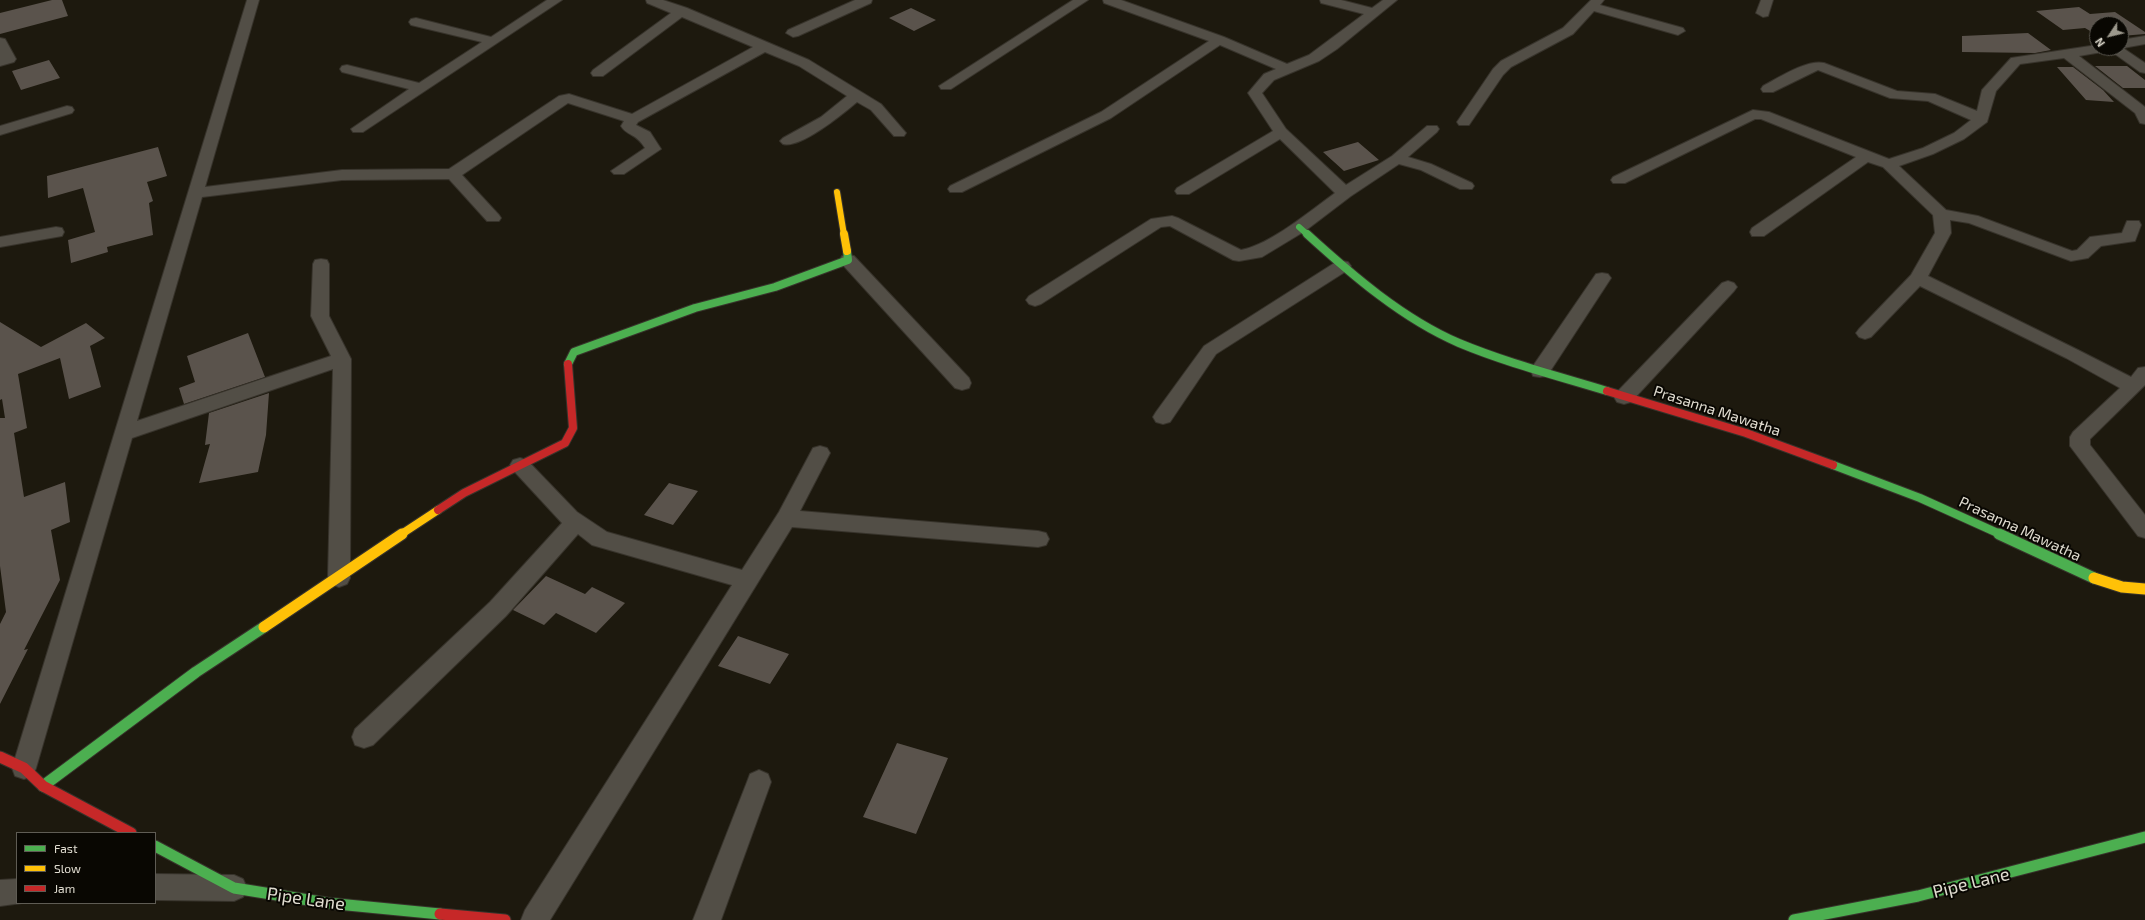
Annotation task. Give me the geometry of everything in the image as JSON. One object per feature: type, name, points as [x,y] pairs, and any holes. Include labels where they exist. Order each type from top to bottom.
[{"type":"street","points":[[24,768],[253,0]]},
{"type":"street","points":[[358,129],[556,0]]},
{"type":"street","points":[[652,0],[682,11],[804,64],[876,107],[899,133]]},
{"type":"street","points":[[793,33],[866,0]]},
{"type":"street","points":[[946,86],[1082,0]]},
{"type":"street","points":[[1109,0],[1219,40],[1287,69]]},
{"type":"street","points":[[1326,0],[1374,13]]},
{"type":"street","points":[[1345,193],[1281,132],[1255,93],[1269,77],[1314,58],[1332,46],[1391,0]]},
{"type":"street","points":[[1763,13],[1767,0]]},
{"type":"street","points":[[1464,122],[1498,72],[1506,64],[1568,31],[1595,4],[1678,31]]},
{"type":"street","points":[[598,73],[682,11]]},
{"type":"street","points":[[416,22],[492,41]]},
{"type":"street","points":[[956,189],[1106,115],[1219,40]]},
{"type":"street","points":[[2129,43],[2145,40]]},
{"type":"street","points":[[0,42],[9,59],[0,62]]},
{"type":"street","points":[[620,171],[653,149],[645,135],[628,126],[633,120],[765,46]]},
{"type":"street","points":[[1888,164],[1928,151],[1959,136],[1982,119],[1989,90],[2016,61],[2089,50]]},
{"type":"street","points":[[2068,54],[2141,111],[2145,120]]},
{"type":"street","points":[[2126,56],[2145,69]]},
{"type":"street","points":[[1768,89],[1812,67],[1819,66],[1895,95],[1930,97],[1982,119]]},
{"type":"street","points":[[347,69],[421,88]]},
{"type":"street","points":[[788,141],[826,120],[856,96]]},
{"type":"street","points":[[195,193],[342,175],[453,174],[564,99],[569,98],[633,120]]},
{"type":"street","points":[[0,131],[68,110]]},
{"type":"street","points":[[1619,180],[1753,114],[1764,115],[1865,157],[1888,164],[1941,214],[1972,219],[2071,256],[2082,254],[2096,241],[2129,237],[2133,225]]},
{"type":"street","points":[[1035,300],[1158,223],[1172,221],[1239,256],[1256,253],[1299,227],[1345,193],[1397,159],[1432,129]]},
{"type":"street","points":[[1183,191],[1281,132]]},
{"type":"street","points":[[1758,232],[1865,157]]},
{"type":"street","points":[[1397,159],[1426,167],[1466,186]]},
{"type":"street","points":[[453,174],[494,218]]},
{"type":"street","points":[[837,192],[848,260],[962,383]]},
{"type":"street","points":[[1865,333],[1918,278],[1943,234],[1941,214]]},
{"type":"street","name":"Prasanna Mawatha","points":[[1299,227],[1342,266],[1403,312],[1459,343],[1540,371],[1746,433],[1920,498],[2085,575],[2122,587],[2145,589]]},
{"type":"street","points":[[0,242],[56,232]]},
{"type":"street","points":[[43,786],[196,672],[339,578],[464,493],[565,443],[573,428],[568,361],[574,352],[695,308],[775,287],[848,260]]},
{"type":"street","points":[[321,264],[320,316],[342,359],[339,578]]},
{"type":"street","points":[[1163,417],[1210,350],[1342,266]]},
{"type":"street","points":[[1540,371],[1602,278]]},
{"type":"street","points":[[1918,278],[2072,354],[2139,380],[2080,437],[2080,446],[2145,530]]},
{"type":"street","points":[[1624,397],[1728,287]]},
{"type":"street","points":[[124,433],[342,359]]},
{"type":"street","points":[[535,920],[786,518],[820,453]]},
{"type":"street","points":[[520,465],[576,522],[600,539],[746,580]]},
{"type":"street","points":[[786,518],[1038,539]]},
{"type":"street","points":[[364,737],[498,608],[576,522]]},
{"type":"street","points":[[0,757],[24,768],[43,786],[129,832]]},
{"type":"street","points":[[707,920],[759,782]]},
{"type":"street","name":"Pipe Lane","points":[[1794,920],[1918,896],[2145,837]]},
{"type":"street","points":[[156,847],[234,888]]},
{"type":"street","name":"Pipe Lane","points":[[156,887],[234,888],[327,903],[505,920]]},
{"type":"street","points":[[0,893],[16,892]]},
{"type":"building","points":[[52,0],[62,0],[68,16],[0,34],[0,13]]},
{"type":"building","points":[[2079,7],[2090,14],[2115,12],[2121,16],[2089,16],[2089,30],[2085,28],[2063,30],[2036,11]]},
{"type":"building","points":[[911,8],[936,20],[914,31],[889,18]]},
{"type":"building","points":[[2129,21],[2145,32],[2145,34],[2129,35]]},
{"type":"building","points":[[2028,33],[2051,50],[2035,53],[1962,52],[1962,36]]},
{"type":"building","points":[[49,60],[60,78],[21,90],[12,71]]},
{"type":"building","points":[[2095,66],[2127,66],[2145,80],[2145,88],[2123,88]]},
{"type":"building","points":[[2057,67],[2073,67],[2103,90],[2114,102],[2086,100]]},
{"type":"building","points":[[1358,142],[1379,160],[1344,171],[1323,152]]},
{"type":"building","points":[[158,147],[167,176],[147,182],[153,201],[149,203],[153,235],[107,247],[108,252],[71,263],[68,240],[95,232],[83,188],[48,198],[47,176]]},
{"type":"building","points":[[0,322],[41,347],[86,323],[105,338],[90,346],[101,387],[69,399],[60,358],[18,374],[27,428],[14,433],[24,497],[65,482],[70,522],[51,530],[60,580],[24,650],[28,649],[0,704],[0,624],[6,612],[0,566],[0,418],[5,418],[2,399],[0,400]]},
{"type":"building","points":[[248,333],[265,377],[184,404],[179,388],[195,382],[187,356]]},
{"type":"building","points":[[269,393],[266,435],[258,472],[199,483],[210,444],[205,445],[209,413]]},
{"type":"building","points":[[669,483],[698,491],[673,525],[644,515]]},
{"type":"building","points":[[546,576],[585,594],[592,587],[625,603],[596,633],[556,613],[544,625],[513,610]]},
{"type":"building","points":[[738,636],[789,654],[770,684],[718,666]]},
{"type":"building","points":[[897,743],[948,758],[916,834],[863,817]]},
{"type":"traffic: fast","points":[[1299,227],[1342,266],[1403,312],[1459,343],[1540,371],[1607,391]]},
{"type":"traffic: fast","points":[[568,364],[568,361],[574,352],[695,308],[775,287],[848,260],[847,251]]},
{"type":"traffic: fast","points":[[1833,465],[1920,498],[2094,578]]},
{"type":"traffic: fast","points":[[43,786],[196,672],[264,627]]},
{"type":"traffic: fast","points":[[1794,920],[1918,896],[2145,837]]},
{"type":"traffic: fast","points":[[156,847],[234,888],[327,903],[440,914]]},
{"type":"traffic: slow","points":[[837,192],[847,251]]},
{"type":"traffic: slow","points":[[264,627],[438,510]]},
{"type":"traffic: slow","points":[[2094,578],[2122,587],[2145,589]]},
{"type":"traffic: jam","points":[[438,510],[464,493],[565,443],[573,428],[568,364]]},
{"type":"traffic: jam","points":[[1607,391],[1746,433],[1833,465]]},
{"type":"traffic: jam","points":[[0,757],[24,768],[43,786],[129,832]]},
{"type":"traffic: jam","points":[[440,914],[505,920]]}]
